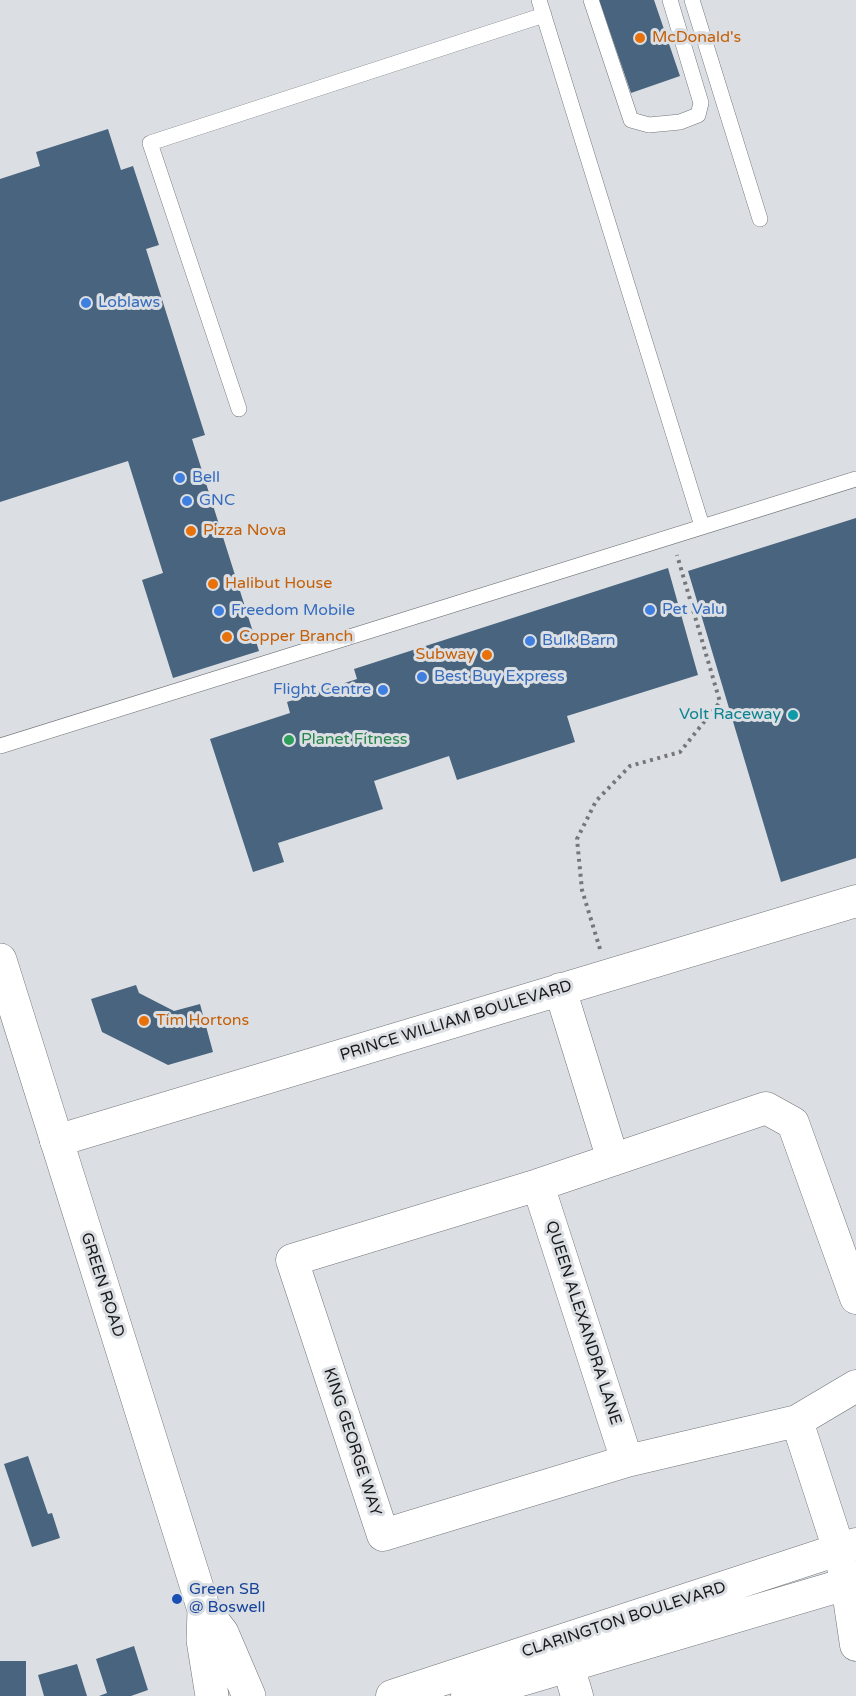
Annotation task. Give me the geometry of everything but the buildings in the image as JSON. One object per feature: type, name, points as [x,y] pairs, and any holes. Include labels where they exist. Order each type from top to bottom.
[{"type":"street","name":"PRINCE WILLIAM BOULEVARD","points":[[56,1141],[856,901]]},
{"type":"street","name":"GREEN ROAD","points":[[0,960],[204,1610],[203,1640],[212,1696]]},
{"type":"street","points":[[560,990],[613,1160]]},
{"type":"street","name":"KING GEORGE WAY","points":[[856,1298],[793,1123],[766,1108],[538,1185],[292,1260],[383,1535],[627,1461],[797,1421],[856,1386]]},
{"type":"street","name":"QUEEN ALEXANDRA LANE","points":[[538,1185],[627,1461]]},
{"type":"street","points":[[797,1421],[848,1547],[856,1645]]},
{"type":"street","name":"CLARINGTON BOULEVARD","points":[[467,1696],[564,1654],[848,1547]]},
{"type":"street","name":"CLARINGTON BOULEVARD","points":[[392,1696],[852,1582]]},
{"type":"street","name":"GREEN ROAD","points":[[204,1610],[222,1633],[249,1696]]},
{"type":"street","points":[[564,1654],[577,1696]]},
{"type":"lane","points":[[539,0],[702,526]]},
{"type":"lane","points":[[591,0],[631,120],[649,125],[680,122],[698,115],[701,103],[670,0]]},
{"type":"lane","points":[[692,0],[760,219]]},
{"type":"lane","points":[[239,409],[150,142],[544,15]]},
{"type":"lane","points":[[0,746],[856,479]]},
{"type":"path","points":[[609,975],[582,890],[577,839],[596,801],[630,766],[680,752],[720,702],[672,536]]},
{"type":"place","name":"McDonald's","points":[[640,38]]},
{"type":"place","name":"Loblaws","points":[[86,303]]},
{"type":"place","name":"Bell","points":[[180,478]]},
{"type":"place","name":"GNC","points":[[187,501]]},
{"type":"place","name":"Pizza Nova","points":[[191,531]]},
{"type":"place","name":"Halibut House","points":[[213,584]]},
{"type":"place","name":"Pet Valu","points":[[650,610]]},
{"type":"place","name":"Freedom Mobile","points":[[219,611]]},
{"type":"place","name":"Copper Branch","points":[[227,637]]},
{"type":"place","name":"Bulk Barn","points":[[530,641]]},
{"type":"place","name":"Subway","points":[[487,655]]},
{"type":"place","name":"Best Buy Express","points":[[422,677]]},
{"type":"place","name":"Flight Centre","points":[[383,690]]},
{"type":"place","name":"Volt Raceway","points":[[793,715]]},
{"type":"place","name":"Planet Fitness","points":[[289,740]]},
{"type":"place","name":"Tim Hortons","points":[[144,1021]]},
{"type":"place","name":"Green SB @ Boswell","points":[[177,1599]]}]
